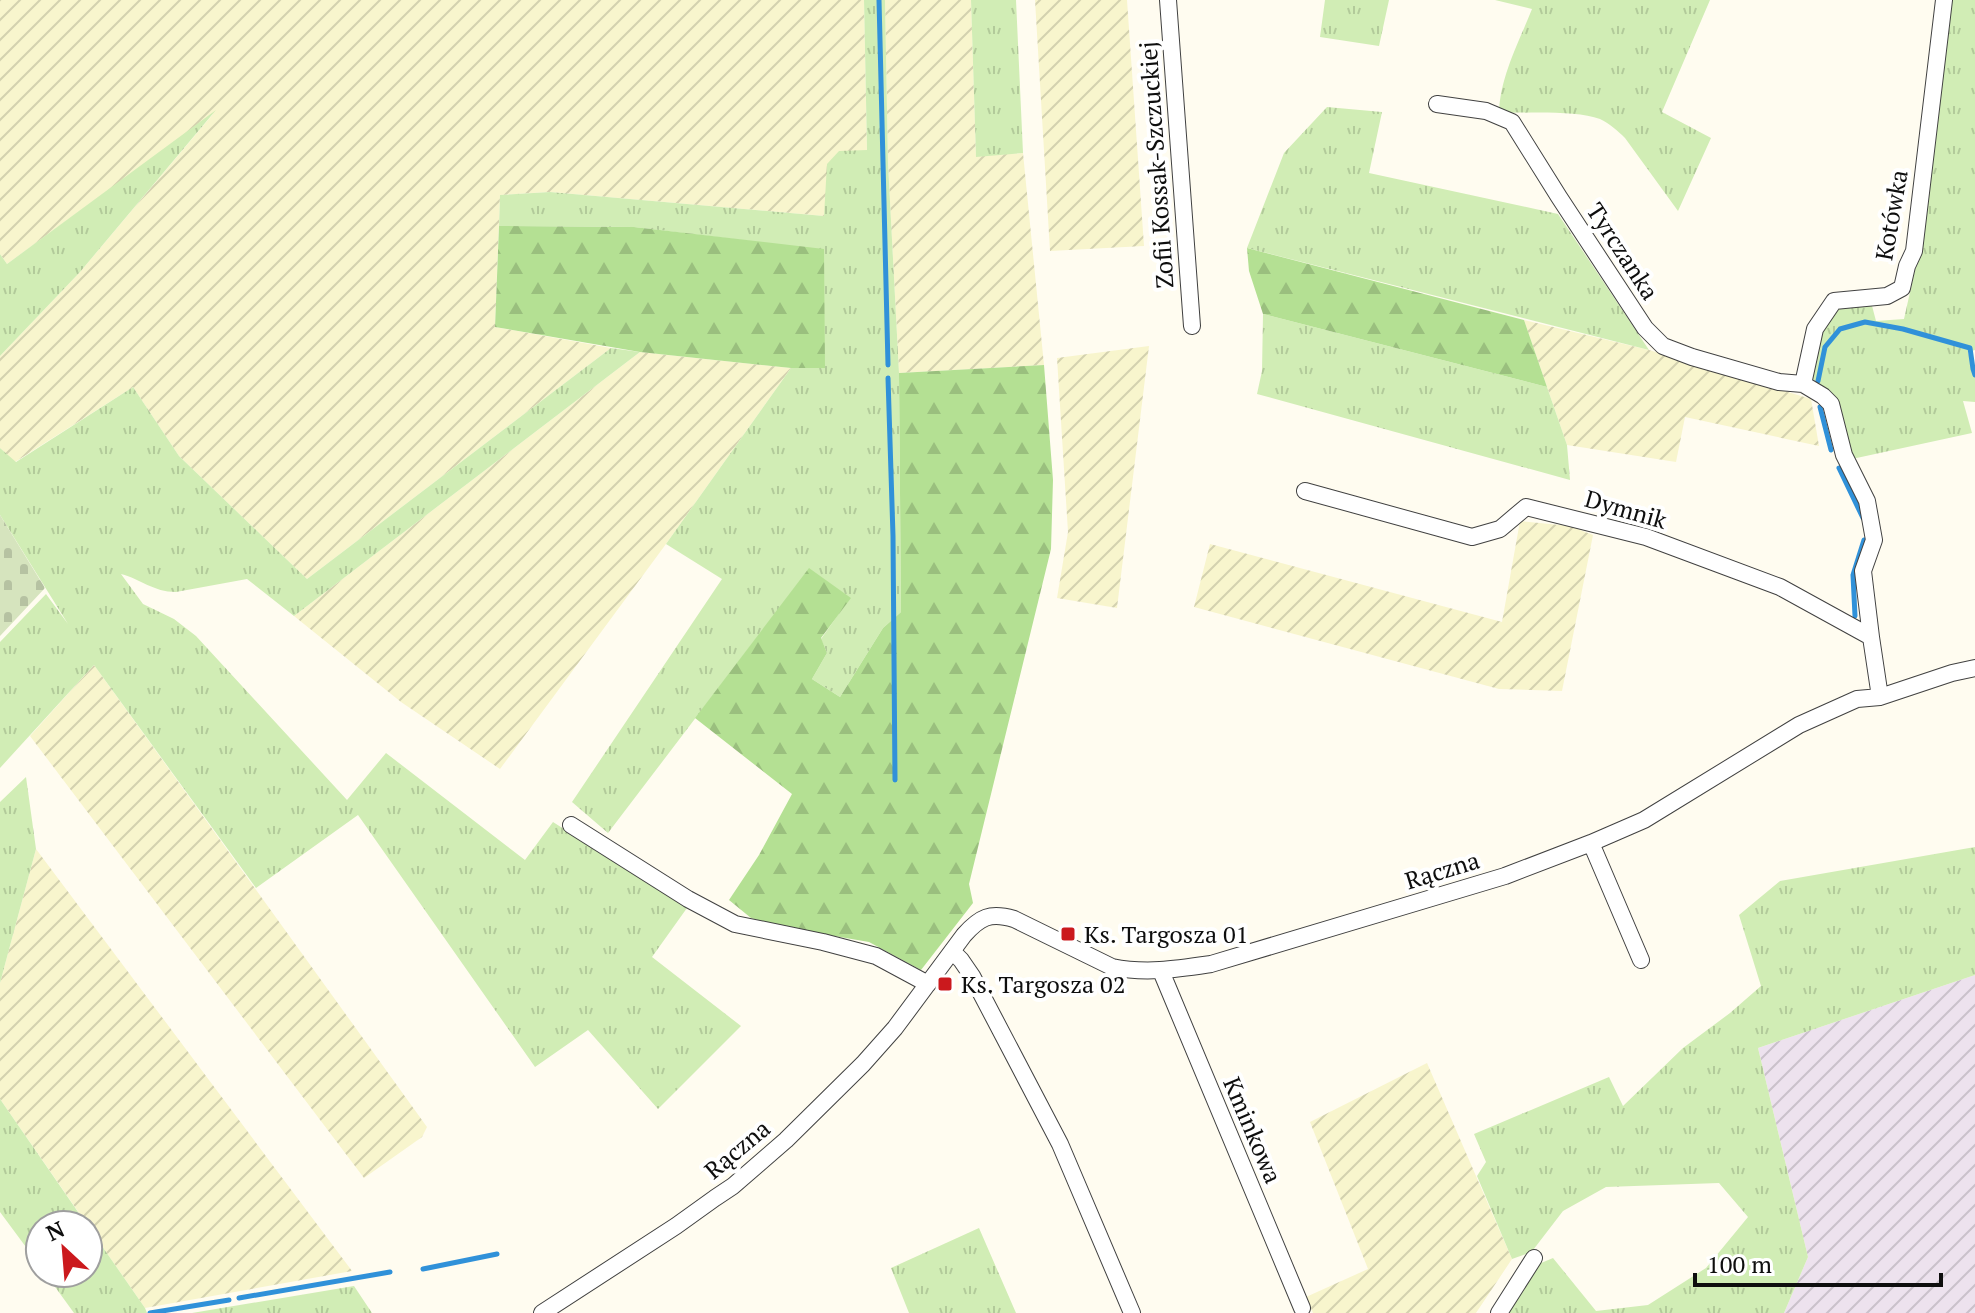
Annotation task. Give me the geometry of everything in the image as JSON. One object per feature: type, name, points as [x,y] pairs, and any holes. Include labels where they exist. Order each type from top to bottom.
[{"type":"street","name":"Zofii Kossak-Szczuckiej","points":[[1168,0],[1192,326]]},
{"type":"street","name":"Kotówka","points":[[1803,384],[1815,329],[1834,301],[1887,296],[1902,288],[1914,251],[1944,0]]},
{"type":"street","name":"Tyrczanka","points":[[1437,104],[1486,111],[1512,122],[1645,328],[1663,346],[1779,382],[1803,384]]},
{"type":"street","points":[[1803,384],[1831,404],[1844,455],[1867,501],[1874,540],[1863,571],[1880,697]]},
{"type":"street","name":"Dymnik","points":[[1305,491],[1472,537],[1500,529],[1526,507],[1646,537],[1780,587],[1871,637]]},
{"type":"street","name":"Rączna","points":[[542,1313],[676,1226],[744,1177],[786,1140],[863,1064],[895,1028],[964,935],[987,916],[997,915],[1022,922],[1112,967],[1144,972],[1211,964],[1505,876],[1591,843],[1644,820],[1799,725],[1857,699],[1880,697],[1975,668]]},
{"type":"street","points":[[571,825],[688,899],[735,924],[876,956],[928,984]]},
{"type":"street","points":[[1591,843],[1641,960]]},
{"type":"street","points":[[952,951],[972,976],[1060,1144],[1132,1313]]},
{"type":"street","name":"Kminkowa","points":[[1161,971],[1302,1308]]},
{"type":"street","points":[[1499,1313],[1534,1258]]},
{"type":"shaded area","points":[[0,0],[864,0],[867,151],[839,151],[824,216],[550,192],[500,195],[495,327],[611,348],[307,579],[179,456],[133,387],[15,462],[0,448],[0,356],[80,272],[213,114],[7,264],[0,254]]},
{"type":"shaded area","points":[[885,0],[971,0],[976,156],[1023,153],[1044,365],[899,373],[888,163]]},
{"type":"shaded area","points":[[1035,0],[1127,0],[1144,246],[1050,251]]},
{"type":"shaded area","points":[[1524,320],[1649,350],[1811,399],[1819,446],[1685,417],[1676,462],[1567,445]]},
{"type":"shaded area","points":[[1149,346],[1117,608],[1057,598],[1068,532],[1057,358]]},
{"type":"shaded area","points":[[640,352],[791,368],[500,769],[401,702],[294,616]]},
{"type":"shaded area","points":[[1520,521],[1570,526],[1593,535],[1562,691],[1499,689],[1194,607],[1210,544],[1502,622]]},
{"type":"shaded area","points":[[94,665],[427,1127],[422,1137],[364,1178],[30,736]]},
{"type":"shaded area","points":[[36,849],[352,1271],[145,1308],[104,1249],[104,1209],[76,1209],[0,1099],[0,983]]},
{"type":"shaded area","points":[[1975,975],[1975,1313],[1784,1313],[1808,1257],[1758,1048]]},
{"type":"shaded area","points":[[1427,1063],[1512,1259],[1476,1313],[1313,1313],[1306,1297],[1368,1269],[1310,1122]]},
{"type":"green space","points":[[864,0],[885,0],[888,163],[899,373],[901,612],[883,628],[840,697],[812,679],[827,653],[821,639],[850,598],[809,569],[608,833],[572,802],[722,579],[666,544],[791,368],[824,367],[824,250],[634,227],[499,226],[500,195],[550,192],[824,216],[827,164],[839,151],[867,150]]},
{"type":"green space","points":[[971,0],[1016,0],[1023,153],[976,157]]},
{"type":"green space","points":[[1325,0],[1389,0],[1379,46],[1320,37]]},
{"type":"green space","points":[[1495,0],[1710,0],[1662,112],[1711,138],[1678,211],[1625,138],[1603,121],[1564,113],[1499,113],[1506,73],[1532,9]]},
{"type":"green space","points":[[1952,0],[1975,0],[1975,350],[1968,352],[1975,376],[1975,402],[1963,401],[1972,433],[1852,459],[1831,396],[1811,378],[1816,351],[1824,326],[1834,310],[1871,302],[1876,321],[1904,319],[1921,243]]},
{"type":"green space","points":[[1327,107],[1382,112],[1369,173],[1558,214],[1649,350],[1247,248],[1284,153]]},
{"type":"green space","points":[[216,110],[80,272],[0,356],[0,254],[7,264]]},
{"type":"green space","points":[[499,226],[634,227],[824,249],[825,368],[791,368],[640,352],[495,327]]},
{"type":"green space","points":[[1247,248],[1524,320],[1547,387],[1263,314],[1249,271]]},
{"type":"green space","points":[[1263,314],[1547,387],[1567,445],[1570,480],[1257,394],[1262,371]]},
{"type":"green space","points":[[611,348],[640,352],[294,616],[247,579],[176,592],[161,590],[121,574],[143,604],[174,619],[196,636],[347,800],[386,753],[525,860],[553,822],[687,908],[652,957],[741,1026],[658,1109],[588,1030],[535,1067],[358,815],[256,888],[94,665],[0,768],[0,642],[46,594],[68,624],[0,515],[0,448],[16,462],[133,387],[179,456],[307,579]]},
{"type":"green space","points":[[1044,365],[1053,480],[1051,549],[969,884],[973,903],[921,970],[869,942],[782,927],[751,918],[729,900],[759,855],[792,794],[695,718],[809,568],[851,598],[821,638],[827,653],[812,679],[840,697],[883,628],[901,612],[899,373]]},
{"type":"green space","points":[[0,515],[45,588],[0,636]]},
{"type":"green space","points":[[26,777],[36,849],[0,983],[0,802]]},
{"type":"green space","points":[[1975,847],[1975,975],[1758,1048],[1808,1257],[1784,1313],[1504,1313],[1534,1266],[1553,1258],[1596,1311],[1648,1305],[1706,1268],[1748,1217],[1719,1183],[1606,1187],[1563,1211],[1530,1254],[1512,1259],[1477,1176],[1486,1162],[1474,1134],[1609,1077],[1623,1106],[1683,1048],[1761,986],[1739,915],[1780,881]]},
{"type":"green space","points":[[0,1099],[76,1209],[24,1209],[24,1244],[0,1212]]},
{"type":"green space","points":[[979,1228],[1016,1313],[909,1313],[891,1268]]},
{"type":"green space","points":[[104,1249],[147,1313],[74,1313],[57,1289],[104,1289]]},
{"type":"green space","points":[[354,1286],[372,1313],[192,1313]]},
{"type":"waterway","points":[[879,0],[888,365]]},
{"type":"waterway","points":[[1818,381],[1825,347],[1840,329],[1865,322],[1970,348],[1975,375]]},
{"type":"waterway","points":[[888,378],[895,780]]},
{"type":"waterway","points":[[1820,407],[1831,450]]},
{"type":"waterway","points":[[1839,468],[1863,518]]},
{"type":"waterway","points":[[1855,616],[1853,575],[1864,540]]},
{"type":"waterway","points":[[423,1269],[497,1254]]},
{"type":"waterway","points":[[239,1298],[390,1272]]},
{"type":"waterway","points":[[150,1313],[229,1300]]},
{"type":"place","name":"Ks. Targosza 01","points":[[1068,934]]},
{"type":"place","name":"Ks. Targosza 02","points":[[945,984]]}]
